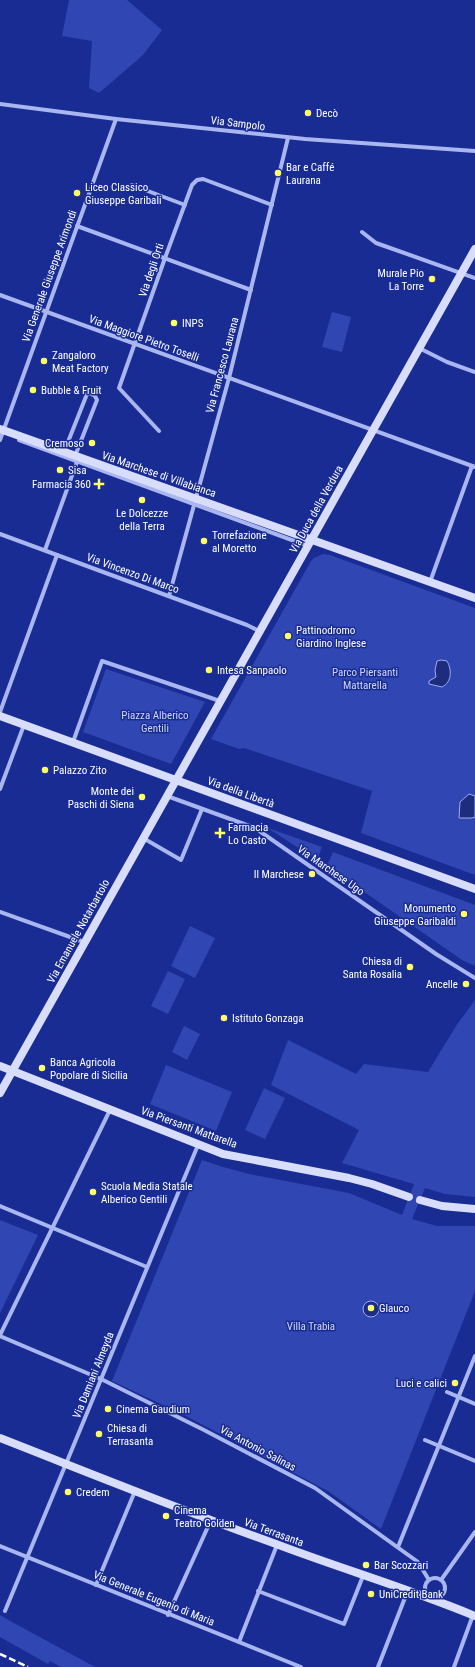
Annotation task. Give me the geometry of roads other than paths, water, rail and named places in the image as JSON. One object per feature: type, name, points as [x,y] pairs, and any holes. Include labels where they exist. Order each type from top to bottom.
[{"type":"street","name":"Via Sampolo","points":[[0,104],[116,119],[288,138],[475,151]]},
{"type":"street","name":"Via Generale Giuseppe Arimondi","points":[[0,440],[1,431],[116,119]]},
{"type":"street","name":"Via Francesco Laurana","points":[[169,596],[229,378],[288,138]]},
{"type":"street","name":"Via degli Orti","points":[[159,431],[119,388],[192,185],[196,180],[203,179],[272,205]]},
{"type":"street","points":[[132,185],[185,205]]},
{"type":"street","points":[[77,226],[251,290]]},
{"type":"street","points":[[362,232],[376,243],[475,278]]},
{"type":"street","name":"Via Duca della Verdura","points":[[175,780],[475,249]]},
{"type":"street","name":"Via Maggiore Pietro Toselli","points":[[0,295],[473,467]]},
{"type":"street","points":[[419,348],[447,362],[475,372]]},
{"type":"street","points":[[45,550],[97,400],[95,396],[90,393],[87,394],[64,452]]},
{"type":"street","name":"Via Marchese di Villabianca","points":[[1,431],[64,452],[77,458]]},
{"type":"street","name":"Via Marchese di Villabianca","points":[[1,431],[309,543],[475,598]]},
{"type":"street","points":[[430,582],[473,467]]},
{"type":"street","name":"Via Vincenzo Di Marco","points":[[0,534],[250,626],[259,631]]},
{"type":"street","points":[[0,712],[57,555]]},
{"type":"street","points":[[73,743],[102,661],[220,701]]},
{"type":"street","name":"Via della Libertà","points":[[0,716],[475,889]]},
{"type":"street","points":[[0,789],[24,725]]},
{"type":"street","name":"Via Emanuele Notarbartolo","points":[[0,1093],[175,780]]},
{"type":"street","name":"Via Marchese Ugo","points":[[167,796],[255,828],[436,954],[475,978]]},
{"type":"street","points":[[143,838],[181,860],[202,809]]},
{"type":"street","points":[[0,912],[84,942]]},
{"type":"street","name":"Via Piersanti Mattarella","points":[[0,1066],[223,1154],[349,1178],[409,1197]]},
{"type":"street","points":[[0,1336],[110,1109]]},
{"type":"street","name":"Via Damiani Almeyda","points":[[5,1611],[198,1144]]},
{"type":"street","points":[[420,1200],[451,1208],[475,1209]]},
{"type":"street","points":[[0,1206],[147,1268]]},
{"type":"street","name":"Via Antonio Salinas","points":[[0,1336],[101,1379],[316,1488],[418,1562],[430,1580]]},
{"type":"street","points":[[398,1547],[475,1356]]},
{"type":"street","points":[[447,1392],[475,1404]]},
{"type":"street","name":"Via Terrasanta","points":[[0,1438],[277,1545],[363,1576],[433,1598],[474,1615]]},
{"type":"street","points":[[426,1440],[475,1461]]},
{"type":"street","points":[[96,1585],[135,1491]]},
{"type":"street","points":[[168,1615],[211,1520]]},
{"type":"street","points":[[441,1580],[475,1532]]},
{"type":"street","points":[[239,1642],[277,1545]]},
{"type":"street","name":"Via Generale Eugenio di Maria","points":[[0,1546],[168,1615],[301,1667]]},
{"type":"street","points":[[258,1591],[344,1624],[363,1576]]},
{"type":"street","points":[[435,1578],[441,1580],[445,1586],[444,1592],[440,1597],[430,1597],[425,1592],[425,1585],[430,1580],[435,1578]]},
{"type":"street","points":[[378,1667],[408,1590]]},
{"type":"street","points":[[454,1667],[474,1615]]},
{"type":"railway","points":[[0,1654],[28,1667]]},
{"type":"place","name":"Decò","points":[[308,113]]},
{"type":"place","name":"Bar e Caffé Laurana","points":[[278,173]]},
{"type":"place","name":"Liceo Classico Giuseppe Garibali","points":[[77,193]]},
{"type":"place","name":"Murale Pio La Torre","points":[[432,279]]},
{"type":"place","name":"INPS","points":[[174,323]]},
{"type":"place","name":"Zangaloro Meat Factory","points":[[44,361]]},
{"type":"place","name":"Bubble & Fruit","points":[[33,390]]},
{"type":"place","name":"Cremoso","points":[[92,443]]},
{"type":"place","name":"Sisa","points":[[60,470]]},
{"type":"place","name":"Farmacia 360","points":[[99,484]]},
{"type":"place","name":"Le Dolcezze della Terra","points":[[142,500]]},
{"type":"place","name":"Torrefazione al Moretto","points":[[204,541]]},
{"type":"place","name":"Pattinodromo Giardino Inglese","points":[[288,636]]},
{"type":"place","name":"Intesa Sanpaolo","points":[[209,670]]},
{"type":"place","name":"Palazzo Zito","points":[[45,770]]},
{"type":"place","name":"Monte dei Paschi di Siena","points":[[142,797]]},
{"type":"place","name":"Farmacia Lo Casto","points":[[220,833]]},
{"type":"place","name":"Il Marchese","points":[[312,874]]},
{"type":"place","name":"Monumento Giuseppe Garibaldi","points":[[464,914]]},
{"type":"place","name":"Chiesa di Santa Rosalia","points":[[410,967]]},
{"type":"place","name":"Ancelle","points":[[466,984]]},
{"type":"place","name":"Istituto Gonzaga","points":[[224,1018]]},
{"type":"place","name":"Banca Agricola Popolare di Sicilia","points":[[42,1068]]},
{"type":"place","name":"Scuola Media Statale Alberico Gentili","points":[[93,1192]]},
{"type":"place","name":"Glauco","points":[[371,1308]]},
{"type":"place","name":"Luci e calici","points":[[455,1383]]},
{"type":"place","name":"Cinema Gaudium","points":[[108,1409]]},
{"type":"place","name":"Chiesa di Terrasanta","points":[[99,1434]]},
{"type":"place","name":"Credem","points":[[68,1492]]},
{"type":"place","name":"Cinema Teatro Golden","points":[[166,1516]]},
{"type":"place","name":"Bar Scozzari","points":[[366,1565]]},
{"type":"place","name":"UniCredit Bank","points":[[371,1594]]},
{"type":"park label","name":"Parco Piersanti Mattarella","points":[[365,678]]},
{"type":"park label","name":"Piazza Alberico Gentili","points":[[155,721]]},
{"type":"park label","name":"Villa Trabia","points":[[311,1326]]}]
